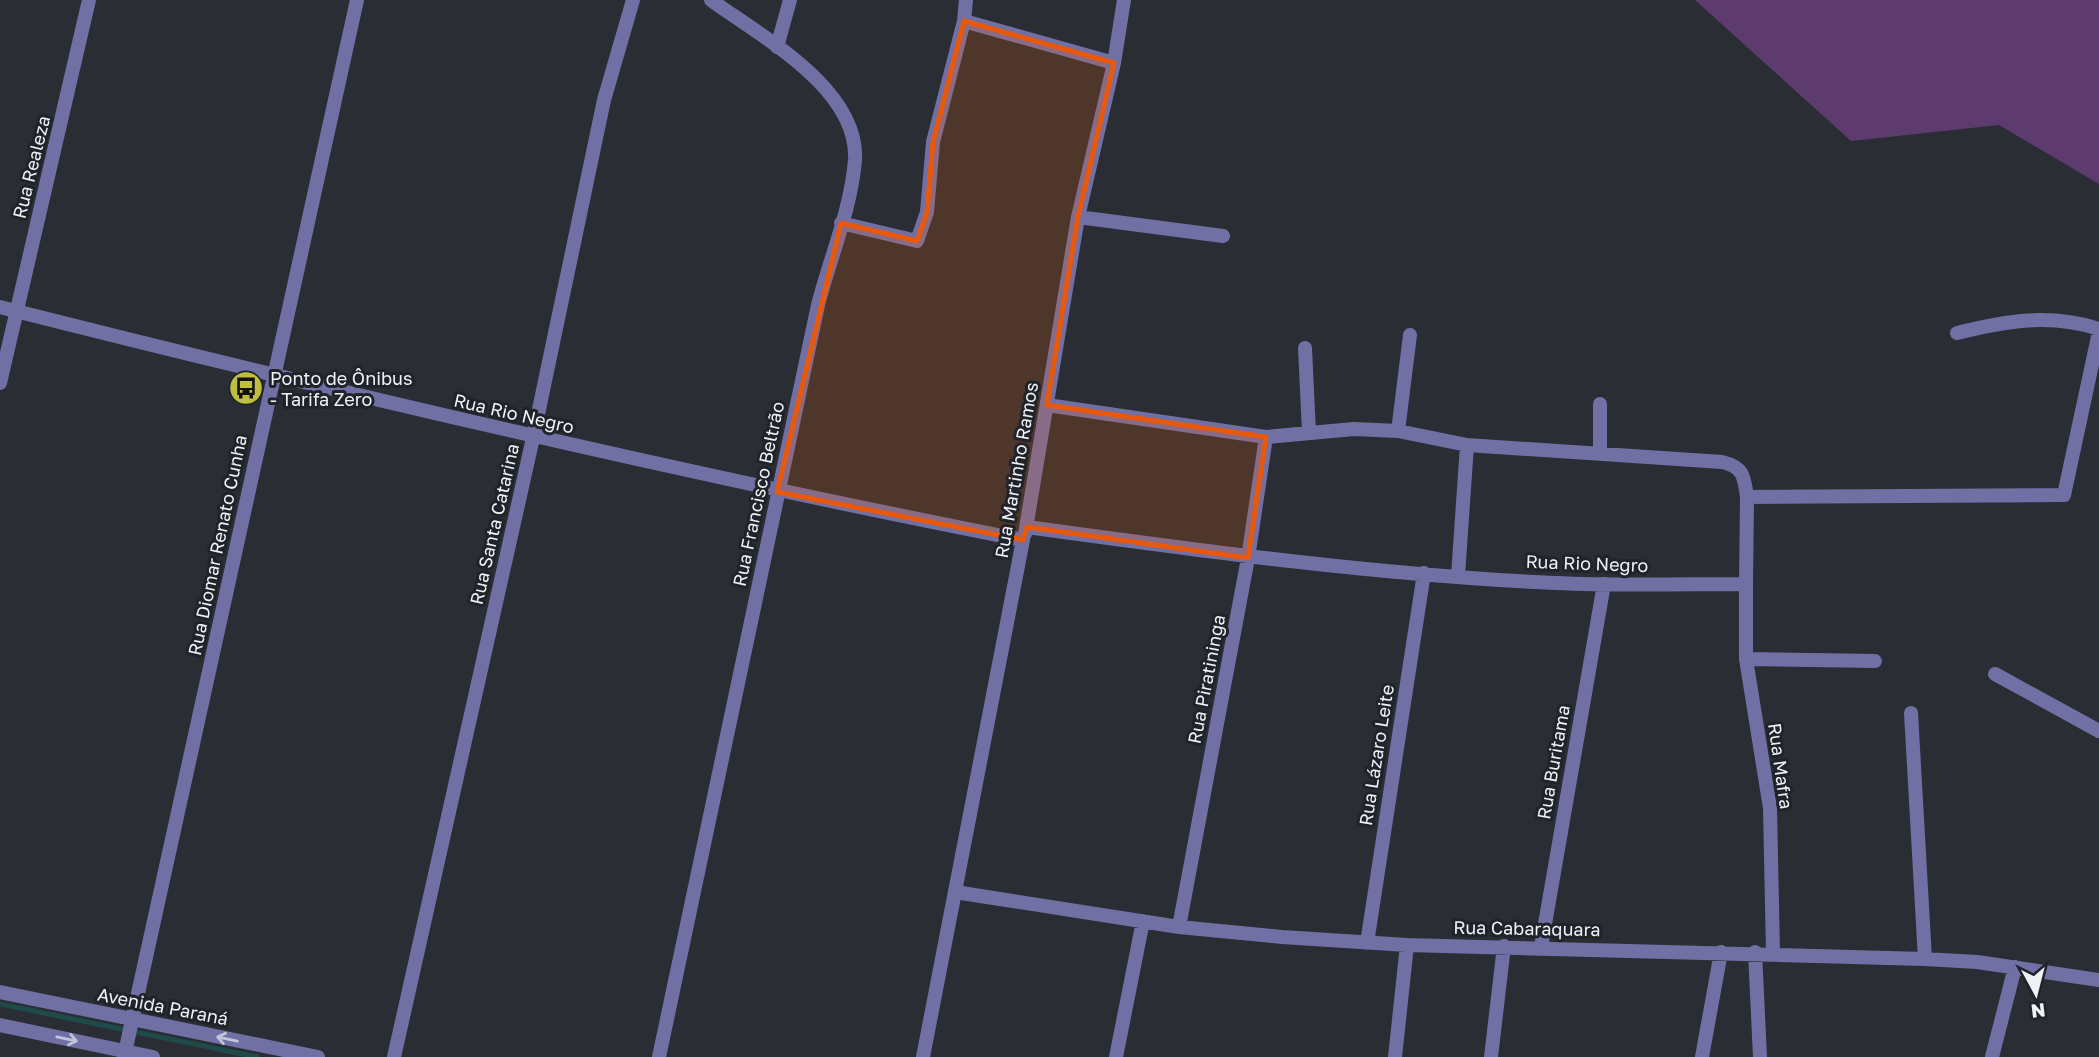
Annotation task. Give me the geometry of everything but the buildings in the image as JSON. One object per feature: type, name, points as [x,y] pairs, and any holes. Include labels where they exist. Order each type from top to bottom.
[{"type":"street","name":"Rua Realeza","points":[[0,383],[7,308],[69,97],[89,0]]},
{"type":"street","name":"Rua Diomar Renato Cunha","points":[[125,1052],[357,0]]},
{"type":"street","name":"Rua Santa Catarina","points":[[394,1057],[533,438],[604,100],[632,0]]},
{"type":"street","name":"Rua Francisco Beltrão","points":[[659,1057],[818,305],[841,223],[855,158],[848,123],[840,105],[830,93],[777,47],[711,0]]},
{"type":"street","points":[[777,47],[790,0]]},
{"type":"street","points":[[841,223],[917,241],[927,212],[933,142],[964,21],[966,0]]},
{"type":"street","name":"Rua Martinho Ramos","points":[[923,1057],[1025,534],[1078,217],[1114,64],[1124,0]]},
{"type":"street","points":[[964,21],[1114,64]]},
{"type":"street","points":[[1078,217],[1223,236]]},
{"type":"street","name":"Rua Rio Negro","points":[[7,308],[533,438],[778,492],[1025,534],[1248,558],[1458,576],[1604,584],[1746,584]]},
{"type":"street","points":[[1747,497],[2064,495],[2099,331],[2063,320],[2042,319],[2006,322],[1957,334]]},
{"type":"street","points":[[1398,432],[1410,335]]},
{"type":"street","points":[[1305,348],[1309,433]]},
{"type":"street","points":[[1600,404],[1600,453]]},
{"type":"street","points":[[1046,405],[1266,437],[1354,429],[1398,432],[1466,444],[1737,465],[1743,472],[1747,497],[1746,584]]},
{"type":"street","name":"Rua Piratininga","points":[[1179,927],[1248,558],[1266,437]]},
{"type":"street","points":[[1458,576],[1466,444]]},
{"type":"street","name":"Rua Lázaro Leite","points":[[1367,943],[1424,573]]},
{"type":"street","name":"Rua Buritama","points":[[1541,947],[1604,584]]},
{"type":"street","name":"Rua Mafra","points":[[1746,584],[1746,659],[1770,808],[1773,953]]},
{"type":"street","points":[[1746,659],[1875,661]]},
{"type":"street","points":[[1995,674],[2099,731]]},
{"type":"street","points":[[1911,713],[1925,959]]},
{"type":"street","name":"Rua Cabaraquara","points":[[955,892],[1179,927],[1367,943],[1755,952],[1925,959],[2014,967],[2099,980]]},
{"type":"street","points":[[1116,1057],[1143,921]]},
{"type":"street","points":[[1395,1057],[1407,944]]},
{"type":"street","points":[[1491,1057],[1504,946]]},
{"type":"street","points":[[1755,952],[1760,1057]]},
{"type":"street","points":[[1702,1057],[1721,953]]},
{"type":"street","points":[[1993,1057],[2014,967]]},
{"type":"street","name":"Avenida Paraná","points":[[0,992],[133,1023],[318,1057]]},
{"type":"street","points":[[0,1025],[153,1057]]},
{"type":"highlighted area","points":[[964,21],[1114,63],[1078,217],[1047,405],[1266,437],[1248,558],[1027,527],[1023,540],[777,492],[841,223],[917,241],[927,212],[933,142]]},
{"type":"shaded area","points":[[1695,0],[2099,0],[2099,184],[1999,125],[1851,141]]},
{"type":"waterway","points":[[0,1004],[257,1057]]},
{"type":"place","name":"Ponto de Ônibus - Tarifa Zero","points":[[246,388]]}]
